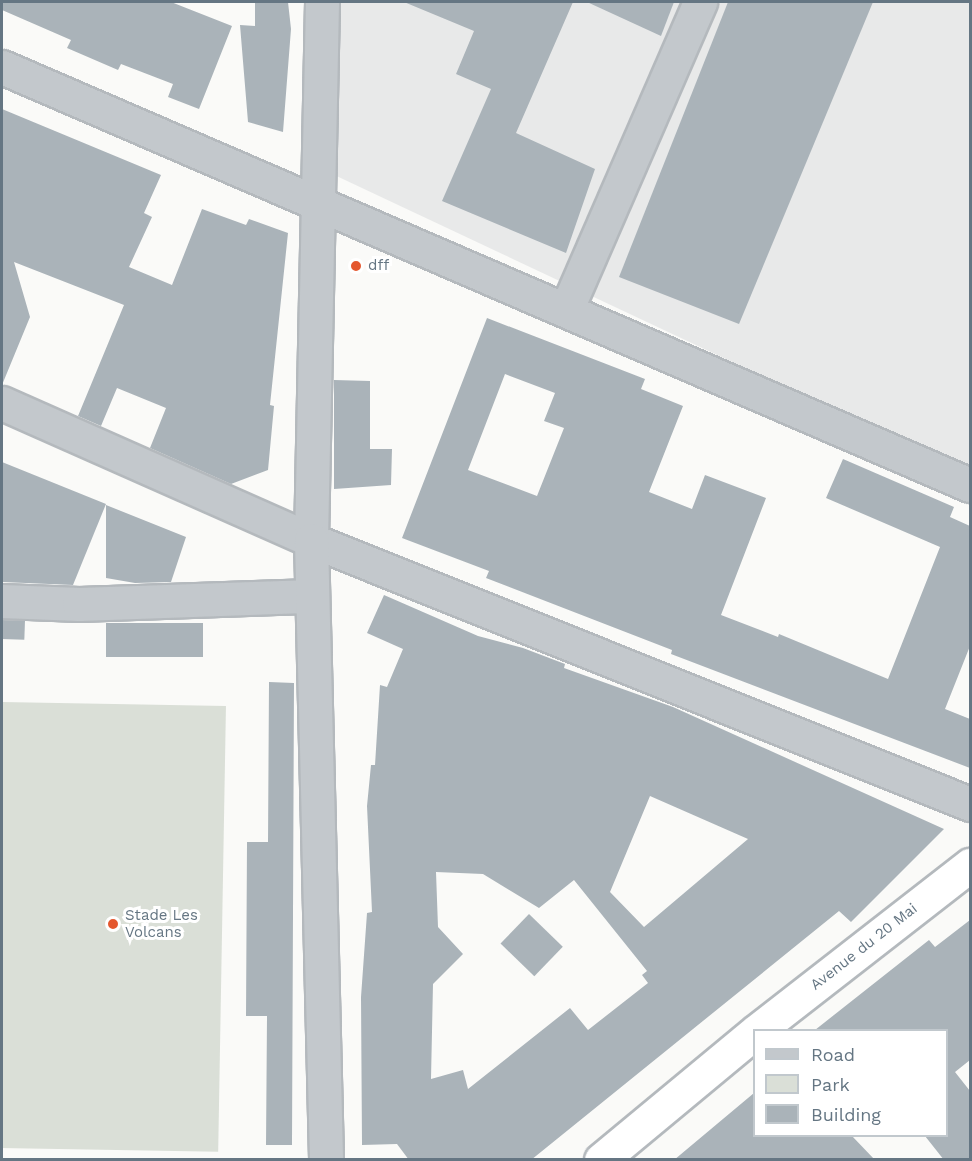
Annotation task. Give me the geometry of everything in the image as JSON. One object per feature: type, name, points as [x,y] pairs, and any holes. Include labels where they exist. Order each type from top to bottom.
[{"type":"highway","name":"Avenue du 20 Mai","points":[[759,1029],[970,865]]},
{"type":"highway","points":[[601,1160],[753,1035]]},
{"type":"street","points":[[322,2],[311,540],[326,1160]]},
{"type":"street","points":[[567,308],[700,2]]},
{"type":"street","points":[[2,67],[567,308],[970,485]]},
{"type":"street","points":[[2,403],[311,540],[970,804]]},
{"type":"street","points":[[2,601],[79,604],[312,596]]},
{"type":"shaded area","points":[[339,2],[970,2],[970,474],[328,172]]},
{"type":"green space","name":"Stade Les Volcans","points":[[2,702],[226,706],[218,1152],[2,1148]]},
{"type":"building","points":[[2,2],[171,2],[232,26],[199,109],[168,97],[173,84],[121,64],[118,70],[67,48],[71,40],[2,10]]},
{"type":"building","points":[[255,2],[288,2],[291,29],[283,132],[248,122],[240,25],[255,26]]},
{"type":"building","points":[[404,2],[573,2],[516,133],[595,169],[566,253],[442,201],[491,89],[456,74],[474,31]]},
{"type":"building","points":[[587,2],[674,2],[661,36]]},
{"type":"building","points":[[728,2],[873,2],[739,324],[619,277]]},
{"type":"building","points":[[2,109],[161,175],[144,213],[152,217],[129,267],[172,285],[202,209],[246,225],[249,219],[288,233],[270,405],[274,406],[268,470],[231,484],[150,448],[166,408],[117,388],[101,426],[78,416],[124,305],[14,262],[30,317],[2,385]]},
{"type":"building","points":[[487,318],[645,379],[641,389],[683,406],[649,492],[692,509],[705,475],[766,498],[721,615],[778,637],[779,634],[888,679],[940,547],[826,498],[843,459],[954,507],[950,517],[970,526],[970,646],[945,709],[970,719],[970,768],[671,654],[672,650],[486,578],[489,571],[402,538]],"holes":[[[505,374],[555,393],[544,421],[564,428],[537,496],[468,470]]]},
{"type":"building","points":[[334,380],[370,381],[370,449],[392,449],[391,485],[334,489]]},
{"type":"building","points":[[2,462],[106,504],[73,585],[2,582]]},
{"type":"building","points":[[106,505],[186,537],[171,582],[135,583],[106,578]]},
{"type":"building","points":[[384,595],[478,636],[523,648],[565,664],[564,668],[673,707],[944,829],[851,922],[839,911],[531,1160],[409,1160],[397,1144],[362,1145],[361,997],[367,913],[372,912],[367,806],[371,765],[375,765],[380,685],[387,687],[403,649],[367,633]],"holes":[[[650,796],[748,839],[644,927],[610,892]],[[436,872],[483,874],[539,908],[574,880],[647,971],[642,975],[648,983],[588,1030],[570,1008],[468,1089],[463,1070],[431,1079],[433,984],[463,954],[438,927]]]},
{"type":"building","points":[[2,620],[25,621],[24,640],[2,639]]},
{"type":"building","points":[[106,623],[203,623],[203,657],[106,657]]},
{"type":"building","points":[[269,682],[294,683],[292,1145],[266,1145],[267,1016],[246,1016],[247,842],[268,842]]},
{"type":"building","points":[[529,914],[563,947],[534,976],[501,943]]},
{"type":"building","points":[[970,920],[970,1060],[955,1072],[970,1091],[970,1160],[944,1160],[926,1137],[948,1137],[948,1029],[816,1029],[929,940],[935,947]]},
{"type":"building","points":[[753,1094],[753,1137],[853,1137],[875,1160],[674,1160]]},
{"type":"place","name":"dff","points":[[356,266]]},
{"type":"place","name":"Stade Les Volcans","points":[[113,924]]}]
